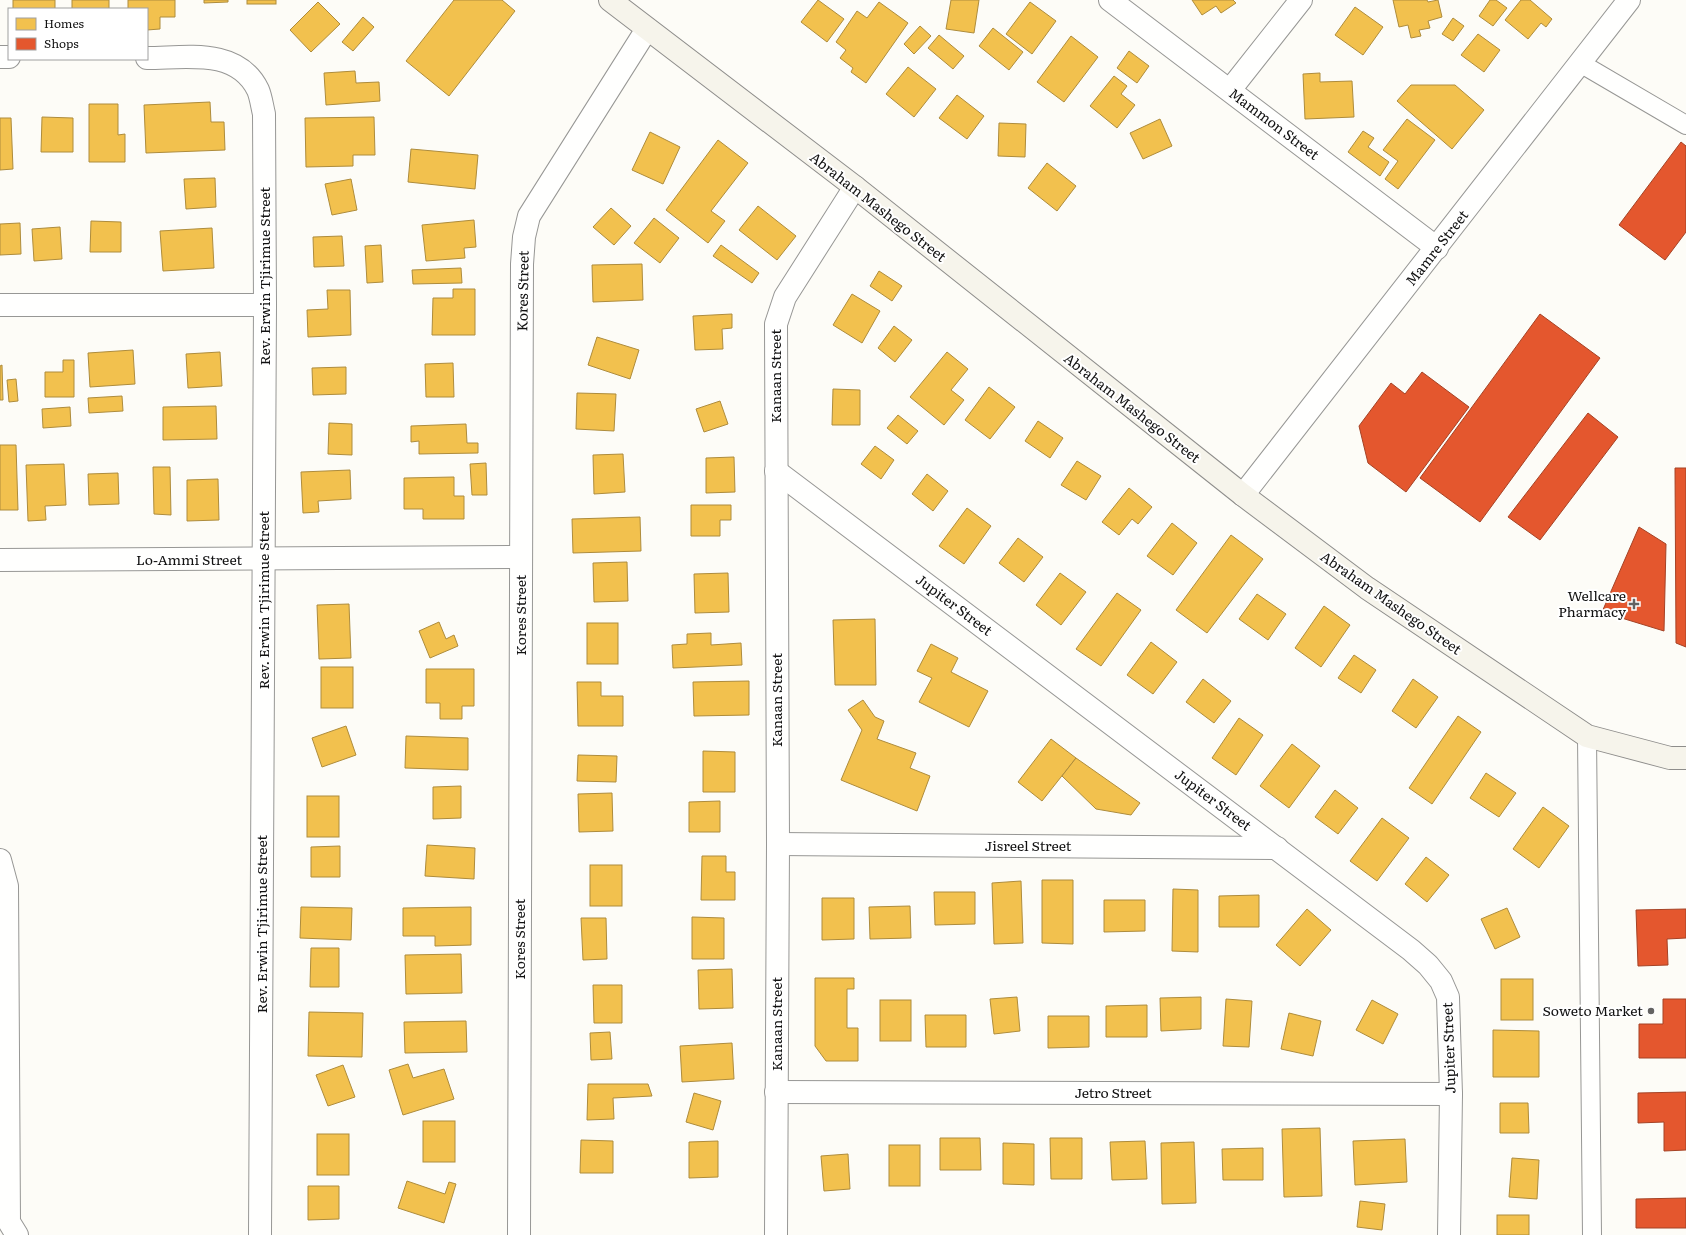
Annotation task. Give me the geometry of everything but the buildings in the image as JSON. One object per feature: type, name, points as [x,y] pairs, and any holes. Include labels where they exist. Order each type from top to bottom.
[{"type":"main road","name":"Abraham Mashego Street","points":[[610,0],[854,188],[1243,495],[1367,588],[1587,736],[1670,758],[1686,758]]},
{"type":"street","name":"Mammon Street","points":[[1110,0],[1437,248]]},
{"type":"street","points":[[1230,90],[1301,0]]},
{"type":"street","name":"Mamre Street","points":[[1243,495],[1629,0]]},
{"type":"street","name":"Kores Street","points":[[519,1235],[522,264],[524,237],[529,216],[647,29]]},
{"type":"street","name":"Rev. Erwin Tjirimue Street","points":[[148,58],[212,57],[231,62],[245,72],[258,90],[264,114],[265,305],[260,1235]]},
{"type":"street","name":"Kanaan Street","points":[[776,1235],[778,844],[776,324],[779,311],[785,297],[854,188]]},
{"type":"street","points":[[0,305],[265,305]]},
{"type":"street","name":"Jupiter Street","points":[[776,471],[1277,848],[1411,950],[1428,965],[1441,981],[1448,997],[1451,1094],[1449,1235]]},
{"type":"street","name":"Lo-Ammi Street","points":[[0,560],[264,560],[521,557]]},
{"type":"street","name":"Jisreel Street","points":[[778,844],[1277,848]]},
{"type":"street","points":[[0,860],[7,886],[9,1222],[17,1235]]},
{"type":"street","name":"Jetro Street","points":[[776,1092],[1451,1094]]},
{"type":"lane","points":[[1580,63],[1686,125]]},
{"type":"lane","points":[[1587,736],[1592,1235]]},
{"type":"place","name":"Wellcare Pharmacy","points":[[1634,604]]},
{"type":"place","name":"Soweto Market","points":[[1651,1011]]}]
